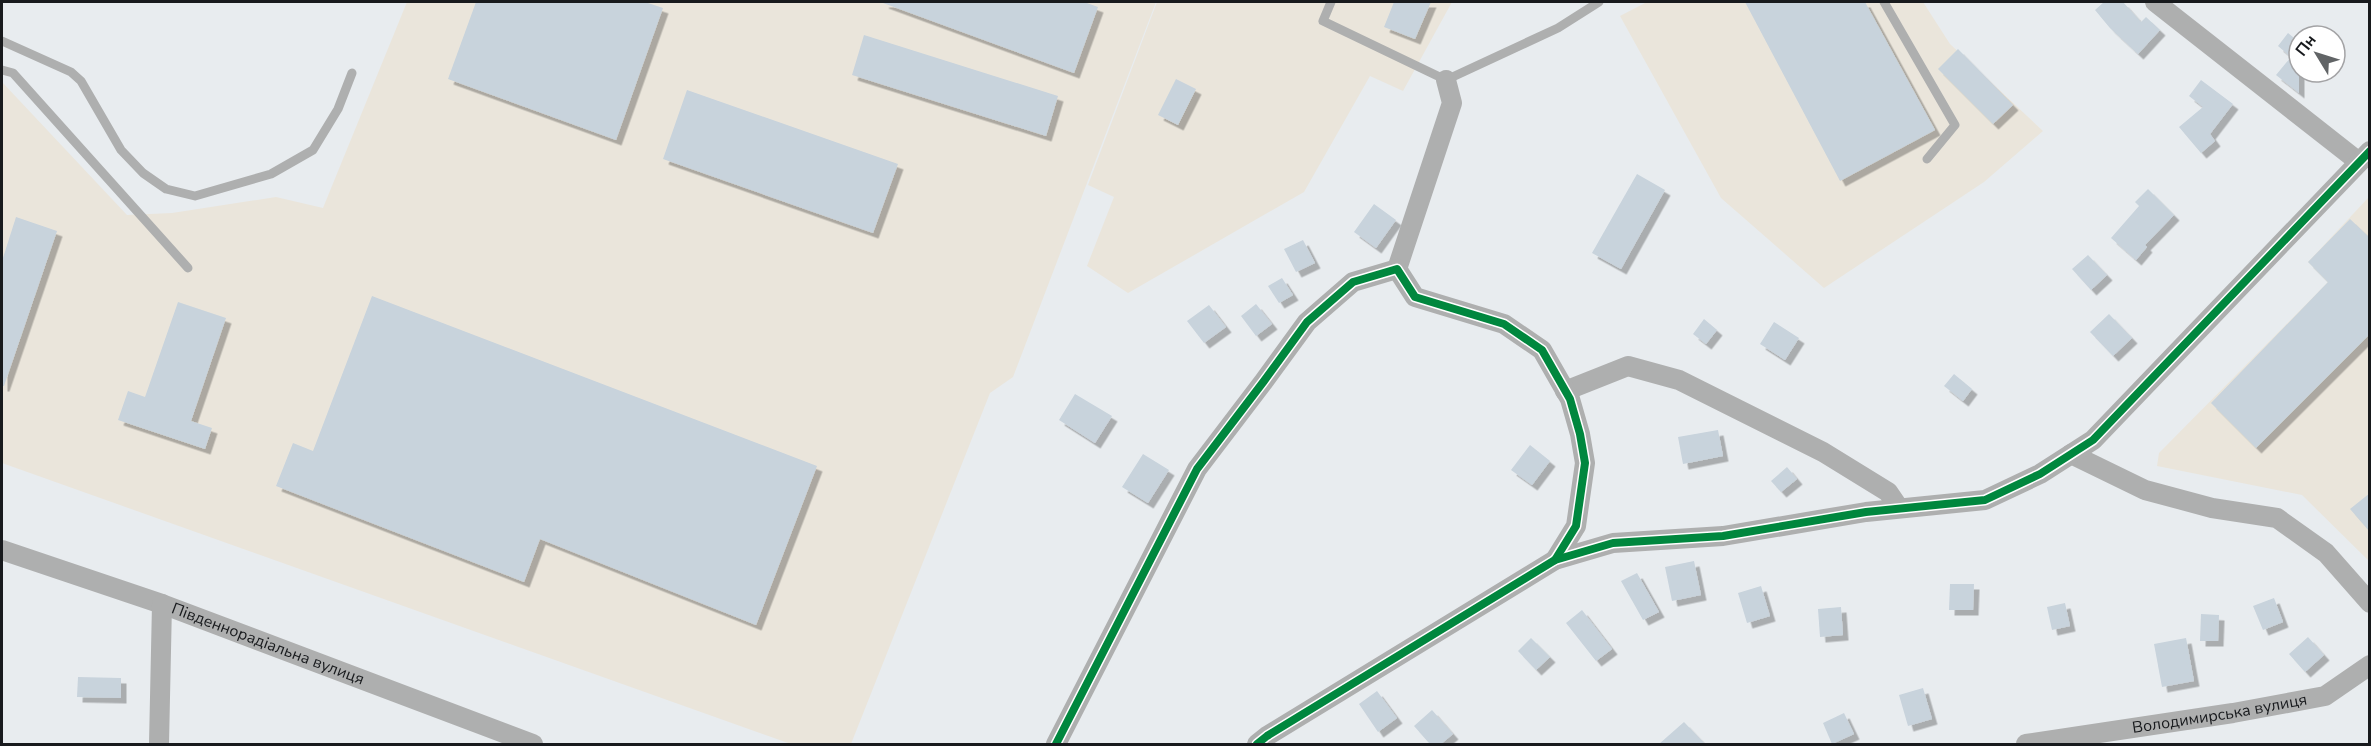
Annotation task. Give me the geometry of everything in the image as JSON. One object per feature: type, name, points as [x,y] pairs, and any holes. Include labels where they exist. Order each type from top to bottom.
[{"type":"street","points":[[1257,744],[1276,730],[1555,560],[1613,543],[1723,536],[1899,508],[1985,500],[2040,474],[2093,440],[2364,157],[2155,2]]},
{"type":"street","points":[[1397,269],[1452,103],[1446,80]]},
{"type":"street","points":[[1397,269],[1415,297],[1504,324],[1542,350],[1565,391],[1580,434],[1585,464],[1576,526],[1555,560]]},
{"type":"street","points":[[1056,744],[1197,469],[1307,322],[1353,282],[1397,269]]},
{"type":"street","points":[[1565,391],[1628,366],[1679,380],[1823,452],[1888,492],[1899,508]]},
{"type":"street","points":[[2071,454],[2145,490],[2212,508],[2277,518],[2326,554],[2370,603]]},
{"type":"street","name":"Південнорадіальна вулиця","points":[[2,550],[162,604],[533,744]]},
{"type":"street","points":[[159,744],[162,604]]},
{"type":"street","name":"Володимирська вулиця","points":[[2026,744],[2233,713],[2325,696],[2370,665]]},
{"type":"lane","points":[[1331,2],[1323,21],[1446,80],[1558,28],[1599,2]]},
{"type":"lane","points":[[1884,2],[1956,125],[1928,159]]},
{"type":"lane","points":[[2,40],[70,72],[81,81],[121,150],[143,173],[166,189],[195,196],[271,174],[313,150],[338,109],[352,73]]},
{"type":"lane","points":[[2,70],[13,73],[188,268]]},
{"type":"shaded area","points":[[407,2],[1156,2],[1013,377],[990,393],[851,744],[791,744],[2,463],[2,82],[127,215],[172,213],[276,197],[323,208]]},
{"type":"shaded area","points":[[1157,2],[1452,2],[1403,91],[1370,76],[1304,192],[1128,293],[1087,266],[1114,197],[1088,185]]},
{"type":"shaded area","points":[[1647,2],[1923,2],[1950,44],[2043,131],[1984,182],[1824,288],[1721,198],[1620,16]]},
{"type":"shaded area","points":[[2369,197],[2369,561],[2302,495],[2157,466],[2159,453],[2328,282],[2308,262]]},
{"type":"building","points":[[476,2],[645,2],[663,8],[616,140],[448,79]]},
{"type":"building","points":[[884,2],[1084,2],[1098,7],[1074,73]]},
{"type":"building","points":[[1394,2],[1431,2],[1415,39],[1384,27]]},
{"type":"building","points":[[1745,2],[1865,2],[1935,130],[1840,181]]},
{"type":"building","points":[[2104,2],[2123,2],[2141,22],[2146,17],[2160,30],[2138,54],[2110,28],[2095,10]]},
{"type":"building","points":[[2287,34],[2287,54],[2278,46]]},
{"type":"building","points":[[864,35],[1058,96],[1046,136],[852,75]]},
{"type":"building","points":[[1958,49],[2013,105],[1993,124],[1938,69]]},
{"type":"building","points":[[2287,62],[2287,84],[2276,75]]},
{"type":"building","points":[[1176,79],[1196,89],[1178,125],[1158,115]]},
{"type":"building","points":[[2201,80],[2233,104],[2210,134],[2215,141],[2201,153],[2179,127],[2203,107],[2189,96]]},
{"type":"building","points":[[2288,84],[2299,84],[2299,93]]},
{"type":"building","points":[[687,90],[898,164],[873,233],[663,159]]},
{"type":"building","points":[[1637,174],[1665,190],[1621,269],[1592,253]]},
{"type":"building","points":[[2148,189],[2174,215],[2145,245],[2147,247],[2136,260],[2111,238],[2139,206],[2135,202]]},
{"type":"building","points":[[1374,204],[1396,220],[1376,248],[1354,232]]},
{"type":"building","points":[[16,217],[57,231],[4,386],[2,386],[2,261]]},
{"type":"building","points":[[2350,219],[2370,238],[2370,334],[2256,448],[2211,403],[2328,282],[2308,262]]},
{"type":"building","points":[[1303,240],[1315,263],[1296,272],[1284,249]]},
{"type":"building","points":[[2088,255],[2107,275],[2091,290],[2072,269]]},
{"type":"building","points":[[1282,278],[1293,295],[1279,303],[1268,286]]},
{"type":"building","points":[[372,296],[817,466],[756,625],[540,539],[524,582],[276,486],[293,443],[313,451]]},
{"type":"building","points":[[178,302],[226,318],[191,421],[212,428],[205,449],[118,420],[128,391],[145,397]]},
{"type":"building","points":[[1256,304],[1272,324],[1256,336],[1241,316]]},
{"type":"building","points":[[1209,305],[1226,327],[1204,343],[1187,321]]},
{"type":"building","points":[[2109,314],[2132,338],[2113,356],[2090,332]]},
{"type":"building","points":[[1704,319],[1717,330],[1706,344],[1693,334]]},
{"type":"building","points":[[1774,322],[1799,338],[1785,360],[1760,344]]},
{"type":"building","points":[[1954,374],[1972,389],[1963,401],[1944,386]]},
{"type":"building","points":[[1075,394],[1112,416],[1095,443],[1059,420]]},
{"type":"building","points":[[1718,430],[1723,456],[1683,464],[1678,437]]},
{"type":"building","points":[[1530,445],[1550,461],[1532,485],[1511,470]]},
{"type":"building","points":[[1143,454],[1169,470],[1148,503],[1122,487]]},
{"type":"building","points":[[1787,467],[1797,479],[1781,492],[1771,481]]},
{"type":"building","points":[[2370,493],[2370,532],[2350,509]]},
{"type":"building","points":[[1694,561],[1701,595],[1672,601],[1665,567]]},
{"type":"building","points":[[1637,573],[1659,612],[1643,620],[1621,581]]},
{"type":"building","points":[[1950,584],[1974,584],[1973,610],[1949,610]]},
{"type":"building","points":[[1761,586],[1770,616],[1747,623],[1738,593]]},
{"type":"building","points":[[2274,598],[2283,622],[2263,630],[2253,606]]},
{"type":"building","points":[[2065,603],[2070,626],[2052,630],[2047,607]]},
{"type":"building","points":[[1841,607],[1843,635],[1820,637],[1818,609]]},
{"type":"building","points":[[1582,610],[1612,649],[1596,661],[1566,623]]},
{"type":"building","points":[[2201,614],[2219,615],[2218,641],[2200,641]]},
{"type":"building","points":[[2308,637],[2324,655],[2305,672],[2289,654]]},
{"type":"building","points":[[1531,638],[1550,657],[1536,670],[1518,651]]},
{"type":"building","points":[[2186,638],[2194,681],[2162,687],[2154,644]]},
{"type":"building","points":[[78,677],[121,678],[121,698],[77,697]]},
{"type":"building","points":[[1923,688],[1932,719],[1908,726],[1899,695]]},
{"type":"building","points":[[1377,691],[1397,718],[1378,732],[1359,704]]},
{"type":"building","points":[[1432,710],[1453,734],[1441,744],[1430,744],[1414,726]]},
{"type":"building","points":[[1844,713],[1854,734],[1832,744],[1823,723]]},
{"type":"building","points":[[1684,722],[1705,744],[1659,744]]},
{"type":"cycle path","points":[[1257,744],[1555,560],[1613,543],[1723,536],[1866,512],[1985,500],[2040,474],[2093,440],[2370,151]]},
{"type":"cycle path","points":[[1056,744],[1197,469],[1307,322],[1353,282],[1397,269],[1415,297],[1504,324],[1542,350],[1570,399],[1585,463],[1576,526],[1555,560]]}]
